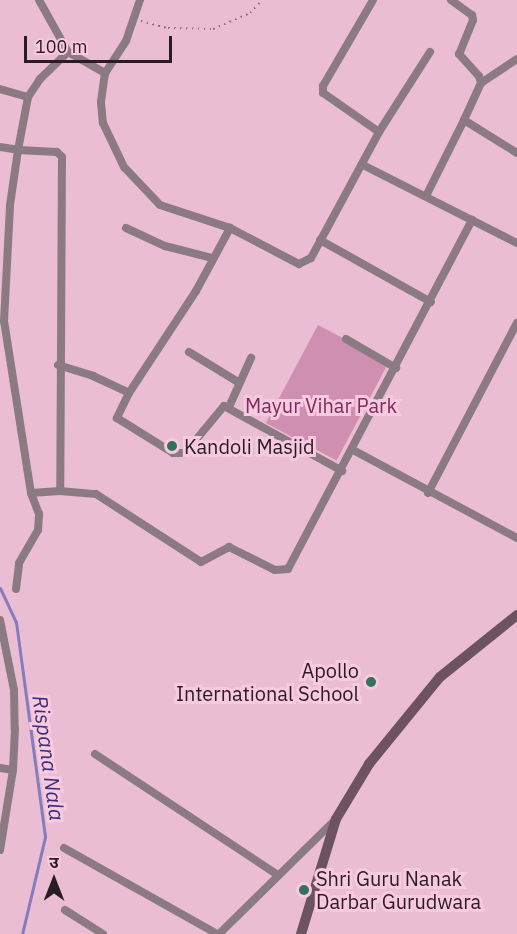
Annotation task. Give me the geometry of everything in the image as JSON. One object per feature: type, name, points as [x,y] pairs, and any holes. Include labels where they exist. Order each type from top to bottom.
[{"type":"main road","points":[[301,934],[336,819],[369,764],[440,677],[517,615]]},
{"type":"street","points":[[39,0],[68,52],[105,73]]},
{"type":"street","points":[[140,0],[135,19],[105,73],[100,112],[131,177],[160,205],[230,228],[299,264],[311,258],[379,132],[430,52]]},
{"type":"street","points":[[373,0],[323,86],[323,93],[379,132]]},
{"type":"street","points":[[450,0],[466,9],[473,20],[459,48],[460,60],[479,76],[481,83]]},
{"type":"street","points":[[16,589],[19,563],[38,530],[39,514],[32,493],[4,321],[10,204],[28,98],[45,73],[68,52]]},
{"type":"street","points":[[426,196],[481,83],[517,59]]},
{"type":"street","points":[[0,89],[28,98]]},
{"type":"street","points":[[464,120],[517,153]]},
{"type":"street","points":[[0,147],[57,152],[62,157],[58,365],[60,491]]},
{"type":"street","points":[[363,165],[472,220],[516,239]]},
{"type":"street","points":[[32,493],[60,491],[96,494],[201,561],[229,547],[283,571],[293,564],[472,220]]},
{"type":"street","points":[[126,228],[165,246],[212,258]]},
{"type":"street","points":[[230,228],[190,300],[129,393],[117,418],[179,455],[189,448],[219,408],[229,407],[342,471]]},
{"type":"street","points":[[320,240],[431,302]]},
{"type":"street","points":[[428,493],[517,323]]},
{"type":"street","points":[[346,339],[396,368]]},
{"type":"street","points":[[189,352],[238,382]]},
{"type":"street","points":[[229,407],[238,382],[251,358]]},
{"type":"street","points":[[58,365],[93,375],[129,393]]},
{"type":"street","points":[[353,450],[428,493],[517,538]]},
{"type":"street","points":[[0,620],[4,654],[14,690],[13,770],[0,850]]},
{"type":"street","points":[[95,754],[278,875]]},
{"type":"street","points":[[0,768],[13,770]]},
{"type":"street","points":[[64,848],[218,934],[336,819]]},
{"type":"street","points":[[65,910],[103,934]]},
{"type":"path","points":[[135,19],[168,28],[213,29],[250,13],[262,0]]},
{"type":"green space","name":"Mayur Vihar Park","points":[[318,325],[389,363],[337,461],[266,423]]},
{"type":"waterway","name":"Rispana Nala","points":[[0,588],[16,622],[45,837],[22,934]]},
{"type":"place","name":"Kandoli Masjid","points":[[172,446]]},
{"type":"place","name":"Apollo International School","points":[[371,682]]},
{"type":"place","name":"Shri Guru Nanak Darbar Gurudwara","points":[[304,890]]}]
